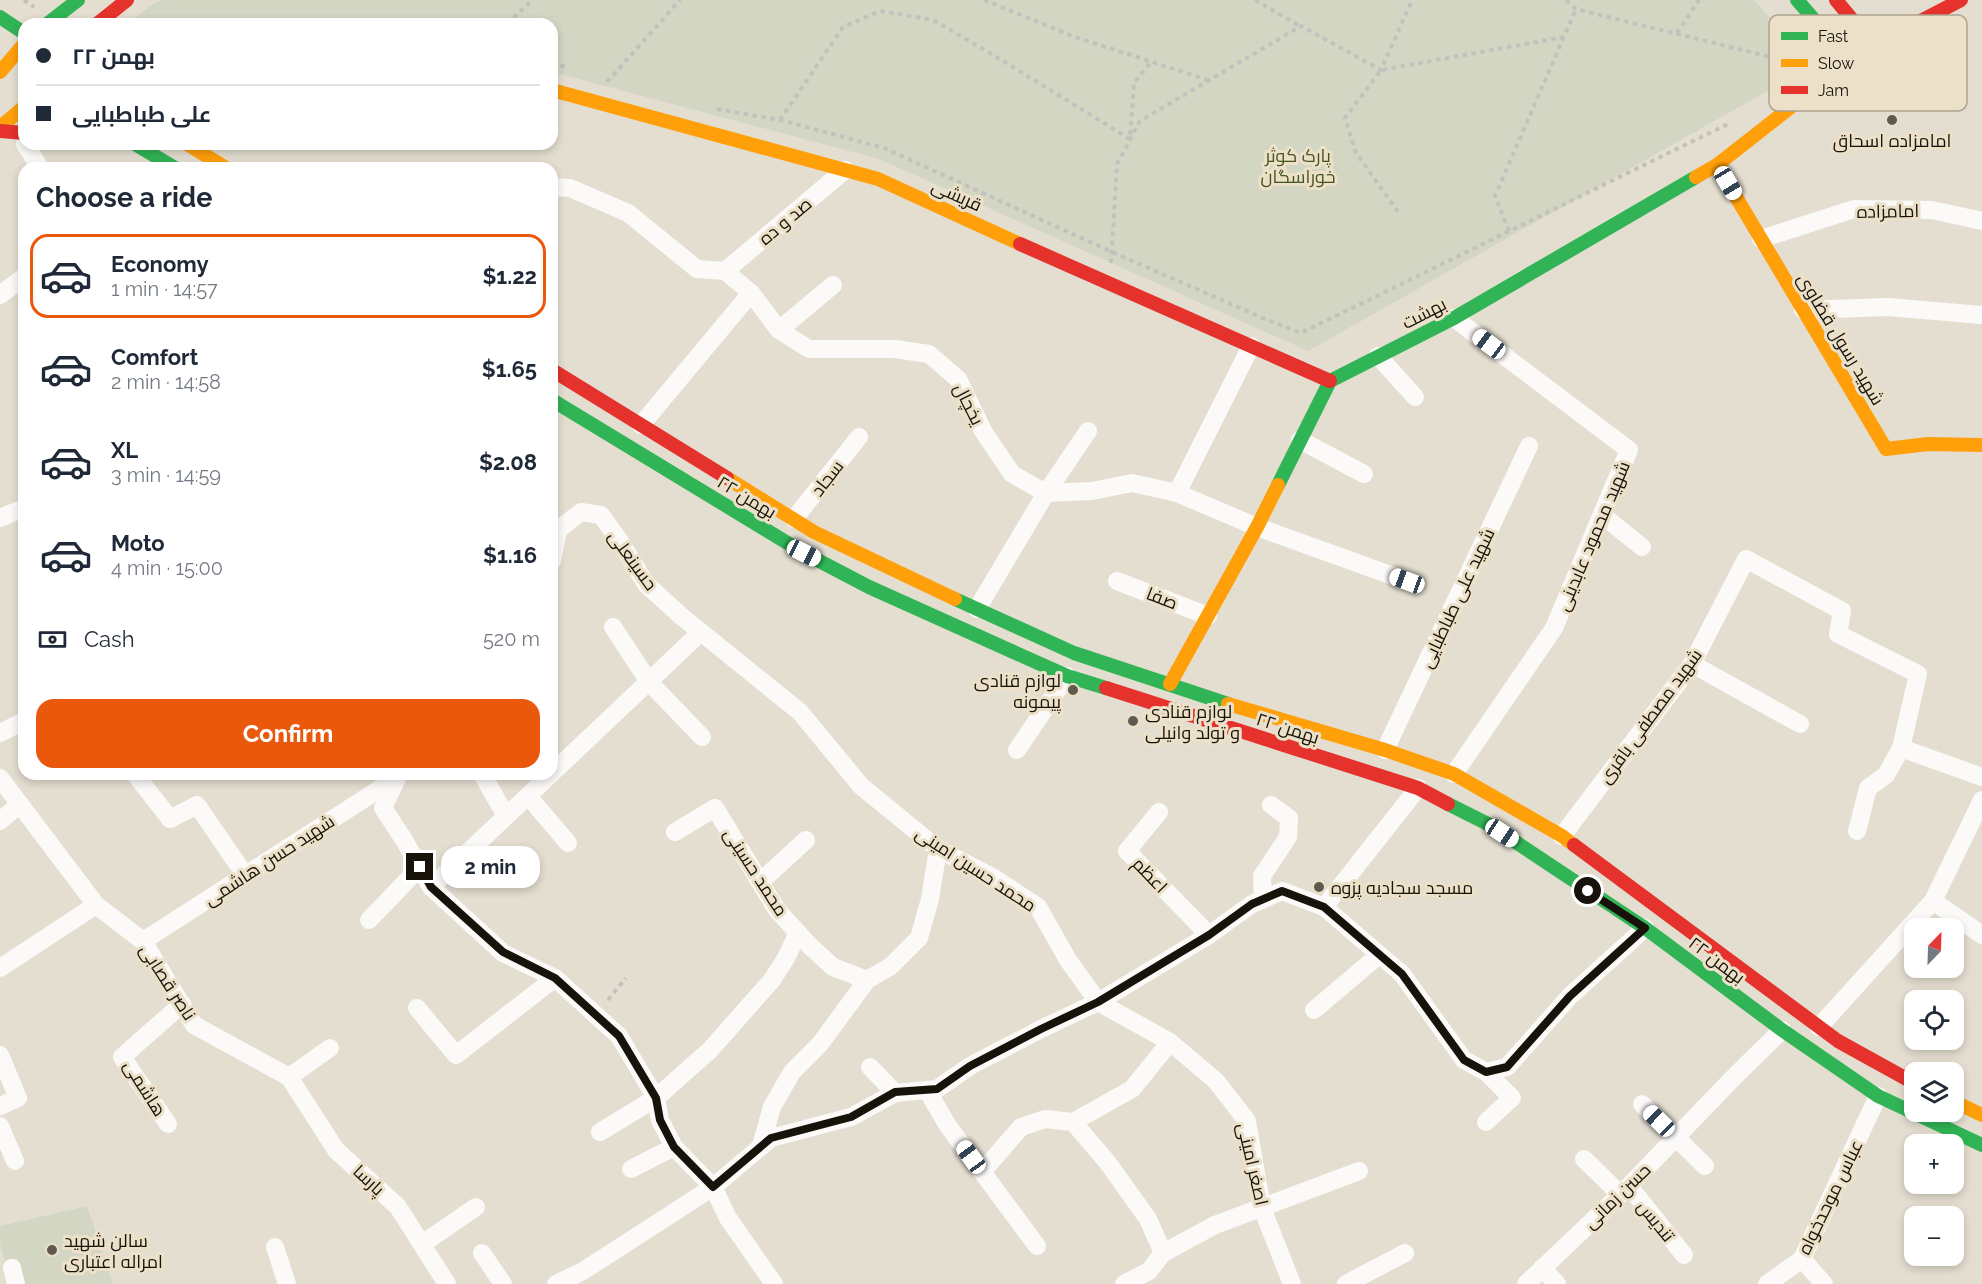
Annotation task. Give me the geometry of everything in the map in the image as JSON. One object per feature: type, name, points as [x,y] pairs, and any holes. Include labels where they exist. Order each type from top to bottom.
[{"type":"main road","points":[[55,18],[78,0]]},
{"type":"main road","points":[[104,18],[127,0]]},
{"type":"main road","points":[[1797,0],[1810,15]]},
{"type":"main road","points":[[1836,0],[1848,15]]},
{"type":"main road","points":[[1932,15],[1961,0]]},
{"type":"main road","points":[[0,17],[18,29]]},
{"type":"main road","points":[[18,50],[2,67],[18,73]]},
{"type":"main road","name":"قریشی","points":[[558,92],[878,179],[1110,285],[1330,381]]},
{"type":"main road","name":"بهشت","points":[[1330,381],[1454,318],[1716,165],[1786,111]]},
{"type":"main road","points":[[18,112],[0,129],[18,136]]},
{"type":"main road","points":[[145,150],[165,162]]},
{"type":"main road","points":[[197,150],[216,162]]},
{"type":"main road","name":"شهید رسول قضاوی","points":[[1716,165],[1886,449],[1928,444],[1982,445]]},
{"type":"main road","name":"۲۲ بهمن","points":[[558,374],[794,519],[879,564],[1074,653],[1260,714],[1385,750],[1454,774],[1562,836],[1838,1041],[1904,1078]]},
{"type":"main road","points":[[1170,684],[1257,527],[1330,381]]},
{"type":"main road","name":"۲۲ بهمن","points":[[558,404],[804,553],[869,587],[1067,676],[1418,788],[1490,825],[1645,928],[1782,1030],[1878,1096],[1982,1145]]},
{"type":"main road","points":[[929,614],[939,592]]},
{"type":"main road","points":[[1964,1106],[1982,1115]]},
{"type":"street","name":"صد و ده","points":[[724,271],[845,170]]},
{"type":"street","points":[[558,187],[570,188],[628,213],[697,269],[724,271]]},
{"type":"street","name":"امامزاده","points":[[1761,239],[1854,209],[1932,210],[1982,221]]},
{"type":"street","name":"یخچال","points":[[724,271],[751,293],[779,330],[809,349],[895,349],[929,354],[958,379],[983,431],[1012,474],[1046,492],[1092,491],[1132,483],[1177,493],[1257,527],[1407,581]]},
{"type":"street","points":[[0,295],[18,282]]},
{"type":"street","points":[[779,330],[833,285]]},
{"type":"street","points":[[641,425],[751,293]]},
{"type":"street","points":[[1803,310],[1888,307],[1982,315]]},
{"type":"street","name":"شهید محمود عابدینی","points":[[1454,318],[1629,450],[1554,628],[1454,774]]},
{"type":"street","points":[[1177,493],[1251,346]]},
{"type":"street","points":[[1378,356],[1415,397]]},
{"type":"street","points":[[977,609],[1046,492],[1088,430]]},
{"type":"street","name":"سجاد","points":[[794,519],[859,437]]},
{"type":"street","points":[[1300,440],[1364,474]]},
{"type":"street","name":"شهید علی طباطبایی","points":[[1385,750],[1529,446]]},
{"type":"street","points":[[0,518],[18,510]]},
{"type":"street","name":"حسینعلی","points":[[558,530],[581,512],[601,515],[646,584],[701,632]]},
{"type":"street","points":[[1602,515],[1642,547]]},
{"type":"street","name":"شهید مصطفی باقری","points":[[1562,836],[1692,664],[1746,559],[1842,611],[1838,634],[1918,674],[1902,748],[1886,775],[1868,788],[1857,831]]},
{"type":"street","name":"صفا","points":[[1117,581],[1208,616]]},
{"type":"street","points":[[613,627],[649,682],[702,737]]},
{"type":"street","points":[[558,768],[701,632]]},
{"type":"street","name":"محمد حسین امینی","points":[[701,632],[800,712],[861,786],[938,849],[994,878],[1038,906],[1068,960],[1098,1002]]},
{"type":"street","points":[[1692,664],[1800,724]]},
{"type":"street","points":[[1017,750],[1067,676]]},
{"type":"street","points":[[0,733],[18,724]]},
{"type":"street","points":[[1902,748],[1982,777]]},
{"type":"street","name":"ناصر قصابی","points":[[0,778],[96,905],[143,941],[194,1025],[290,1077]]},
{"type":"street","points":[[140,780],[170,819],[197,805],[245,875]]},
{"type":"street","name":"شهید حسن هاشمی","points":[[143,941],[392,780]]},
{"type":"street","points":[[396,780],[383,808],[431,887],[503,952],[555,978],[619,1036],[656,1098],[660,1120],[674,1147],[713,1187],[728,1218],[774,1284]]},
{"type":"street","points":[[485,780],[506,816]]},
{"type":"street","points":[[431,887],[545,780]]},
{"type":"street","points":[[1324,907],[1418,788]]},
{"type":"street","points":[[528,796],[568,843]]},
{"type":"street","points":[[1819,1027],[1933,901],[1982,800]]},
{"type":"street","points":[[0,821],[20,804]]},
{"type":"street","points":[[1263,899],[1262,876],[1288,837],[1289,818],[1271,805]]},
{"type":"street","name":"محمد حسینی","points":[[675,832],[716,808],[777,910],[833,967],[867,980]]},
{"type":"street","name":"اعظم","points":[[1159,812],[1127,851],[1209,935]]},
{"type":"street","points":[[760,882],[806,840]]},
{"type":"street","points":[[761,1146],[772,1107],[792,1072],[820,1044],[867,980],[891,966],[919,938],[930,898],[938,849]]},
{"type":"street","points":[[369,920],[420,867]]},
{"type":"street","points":[[556,1284],[585,1278],[713,1187],[771,1138],[851,1117],[895,1092],[937,1089],[970,1066],[1098,1002],[1209,935],[1252,904],[1282,891],[1324,907],[1402,974],[1464,1060],[1486,1072],[1512,1098],[1486,1122]]},
{"type":"street","points":[[1933,901],[1982,935]]},
{"type":"street","points":[[0,968],[96,905]]},
{"type":"street","points":[[1486,1072],[1507,1067],[1570,996],[1645,928]]},
{"type":"street","points":[[600,1132],[656,1098],[710,1050],[771,980],[786,958],[798,933]]},
{"type":"street","points":[[1314,1010],[1379,955]]},
{"type":"street","points":[[417,1008],[456,1055],[555,978]]},
{"type":"street","name":"اصغر امینی","points":[[1098,1002],[1170,1042],[1216,1081],[1247,1121],[1262,1208],[1291,1283]]},
{"type":"street","name":"هاشمی","points":[[168,1124],[122,1057],[182,1004]]},
{"type":"street","name":"حسن زمانی","points":[[1526,1284],[1624,1190],[1782,1030]]},
{"type":"street","points":[[982,1172],[1021,1127],[1045,1119],[1074,1122],[1132,1089],[1170,1042]]},
{"type":"street","points":[[290,1077],[330,1048]]},
{"type":"street","points":[[0,1055],[18,1098],[0,1106]]},
{"type":"street","points":[[870,1067],[895,1092]]},
{"type":"street","name":"پارسا","points":[[290,1077],[336,1150],[398,1207],[447,1284]]},
{"type":"street","points":[[927,1090],[948,1126],[1037,1246]]},
{"type":"street","name":"عباس موحدخواه","points":[[1767,1284],[1803,1259],[1878,1096]]},
{"type":"street","points":[[1642,1104],[1705,1166]]},
{"type":"street","points":[[1074,1122],[1108,1163],[1148,1219],[1163,1253]]},
{"type":"street","points":[[0,1126],[15,1161]]},
{"type":"street","points":[[631,1169],[674,1147]]},
{"type":"street","name":"تندیس","points":[[1584,1159],[1624,1190],[1684,1255]]},
{"type":"street","points":[[1124,1284],[1149,1271],[1163,1253],[1215,1225],[1359,1171]]},
{"type":"street","points":[[422,1244],[476,1207]]},
{"type":"street","points":[[275,1247],[287,1284]]},
{"type":"street","points":[[482,1253],[503,1284]]},
{"type":"street","points":[[1346,1284],[1405,1253]]},
{"type":"street","points":[[1803,1259],[1824,1284]]},
{"type":"street","points":[[1542,1268],[1557,1284]]},
{"type":"path","points":[[513,18],[532,0]]},
{"type":"path","points":[[617,86],[607,82],[680,0]]},
{"type":"path","points":[[984,0],[1075,37],[1209,80]]},
{"type":"path","points":[[1255,0],[1381,70],[1564,37]]},
{"type":"path","points":[[1398,212],[1356,153],[1345,118],[1381,70],[1412,0]]},
{"type":"path","points":[[1566,0],[1576,9],[1769,55]]},
{"type":"path","points":[[1677,33],[1699,0]]},
{"type":"path","points":[[1509,231],[1495,196],[1576,9]]},
{"type":"path","points":[[780,120],[843,27],[880,11],[933,20],[1130,139]]},
{"type":"path","points":[[1110,285],[1117,164],[1140,120],[1301,26]]},
{"type":"path","points":[[1130,139],[1134,83],[1151,62]]},
{"type":"path","points":[[558,64],[574,70]]},
{"type":"path","points":[[714,108],[780,120],[884,148],[1265,320],[1301,333],[1739,119]]},
{"type":"path","points":[[596,1014],[626,978]]},
{"type":"green space","name":"پارک کوثر خوراسگان","points":[[163,0],[1754,0],[1769,17],[1769,90],[1308,351],[879,159],[558,74],[558,18],[135,18],[151,5]]},
{"type":"green space","name":"سالن شهید امراله اعتباری","points":[[87,1206],[113,1284],[21,1284],[17,1258],[4,1260],[0,1243],[0,1226]]},
{"type":"traffic: fast","points":[[55,18],[78,0]]},
{"type":"traffic: fast","points":[[1797,0],[1810,15]]},
{"type":"traffic: fast","points":[[0,17],[18,29]]},
{"type":"traffic: fast","points":[[145,150],[165,162]]},
{"type":"traffic: fast","points":[[1278,485],[1330,381],[1454,318],[1696,177]]},
{"type":"traffic: fast","points":[[558,404],[804,553],[869,587],[1067,676],[1106,688]]},
{"type":"traffic: fast","points":[[955,599],[1074,653],[1228,704]]},
{"type":"traffic: fast","points":[[1448,804],[1490,825],[1645,928],[1782,1030],[1878,1096],[1982,1145]]},
{"type":"traffic: slow","points":[[0,72],[18,51]]},
{"type":"traffic: slow","points":[[558,92],[878,179],[1020,244]]},
{"type":"traffic: slow","points":[[1696,177],[1717,165],[1786,111]]},
{"type":"traffic: slow","points":[[0,127],[18,112]]},
{"type":"traffic: slow","points":[[197,150],[216,162]]},
{"type":"traffic: slow","points":[[1717,165],[1886,449],[1928,444],[1982,445]]},
{"type":"traffic: slow","points":[[727,478],[814,532],[955,599]]},
{"type":"traffic: slow","points":[[1170,684],[1278,485]]},
{"type":"traffic: slow","points":[[1228,704],[1385,750],[1454,774],[1574,845]]},
{"type":"traffic: slow","points":[[1964,1106],[1982,1115]]},
{"type":"traffic: jam","points":[[104,18],[127,0]]},
{"type":"traffic: jam","points":[[1836,0],[1848,15]]},
{"type":"traffic: jam","points":[[1932,15],[1961,0]]},
{"type":"traffic: jam","points":[[0,131],[18,132]]},
{"type":"traffic: jam","points":[[1020,244],[1330,381]]},
{"type":"traffic: jam","points":[[558,374],[727,478]]},
{"type":"traffic: jam","points":[[1106,688],[1418,788],[1448,804]]},
{"type":"traffic: jam","points":[[1574,845],[1838,1041],[1904,1077]]},
{"type":"place","name":"امامزاده اسحاق","points":[[1892,120]]},
{"type":"place","name":"لوازم قنادی پیمونه","points":[[1073,690]]},
{"type":"place","name":"لوازم قنادی و تولد وانیلی","points":[[1133,721]]},
{"type":"place","name":"مسجد سجادیه پزوه","points":[[1319,887]]},
{"type":"place","name":"سالن شهید امراله اعتباری","points":[[52,1250]]},
{"type":"route","points":[[420,867],[431,887],[503,952],[555,978],[619,1036],[656,1098],[660,1120],[674,1147],[713,1187],[771,1138],[851,1117],[895,1092],[937,1089],[970,1066],[1098,1002],[1209,935],[1252,904],[1282,891],[1324,907],[1402,974],[1464,1060],[1486,1072],[1507,1067],[1570,996],[1645,928],[1588,891]]}]
